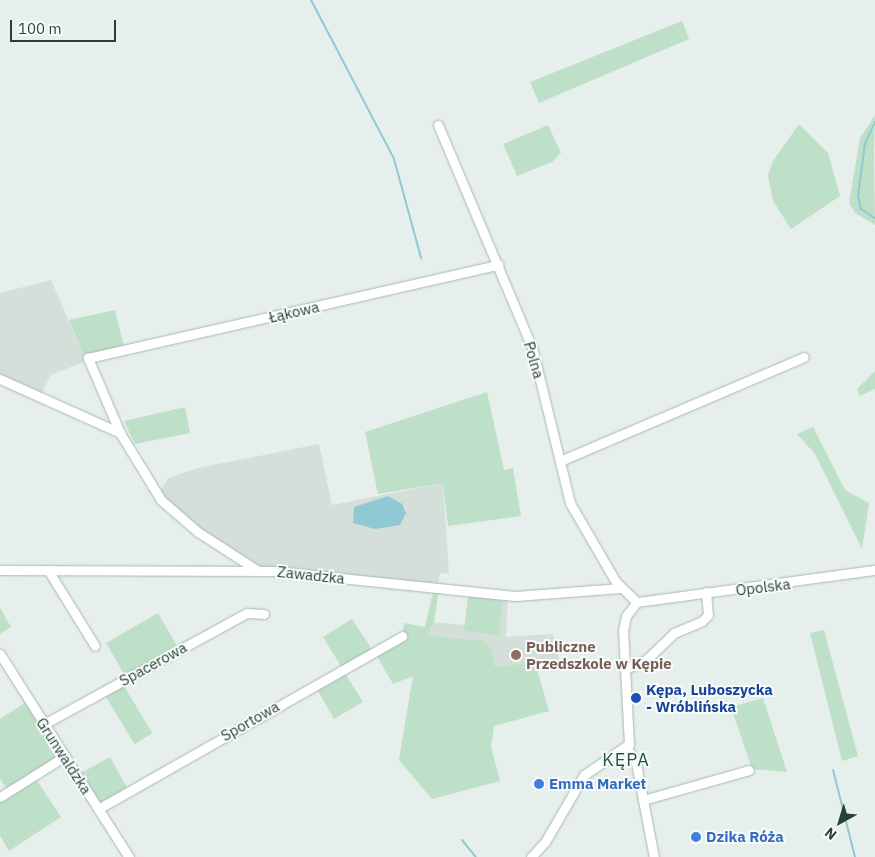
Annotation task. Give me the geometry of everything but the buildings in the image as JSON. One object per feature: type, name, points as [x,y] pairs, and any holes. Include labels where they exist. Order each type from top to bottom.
[{"type":"street","name":"Polna","points":[[438,125],[532,347],[570,503],[624,590],[637,602]]},
{"type":"street","name":"Łąkowa","points":[[120,433],[88,358],[499,266]]},
{"type":"street","points":[[560,461],[804,357]]},
{"type":"street","points":[[0,379],[120,433],[161,500],[198,532],[258,570]]},
{"type":"street","name":"Zawadzka","points":[[0,570],[258,570],[516,596],[624,590]]},
{"type":"street","points":[[48,570],[95,646]]},
{"type":"street","name":"Opolska","points":[[637,602],[650,598],[875,570]]},
{"type":"street","points":[[625,668],[646,660],[674,634],[702,621],[708,615],[706,592]]},
{"type":"street","points":[[531,857],[545,842],[584,775],[626,748],[630,735],[624,625],[637,602]]},
{"type":"street","name":"Spacerowa","points":[[44,724],[247,613],[264,614]]},
{"type":"street","name":"Sportowa","points":[[98,809],[402,636]]},
{"type":"street","name":"Grunwaldzka","points":[[0,654],[129,857]]},
{"type":"street","points":[[626,748],[636,763],[654,857]]},
{"type":"street","points":[[0,797],[65,756]]},
{"type":"street","points":[[643,800],[748,770]]},
{"type":"shaded area","points":[[51,280],[86,361],[51,375],[38,400],[0,380],[0,293]]},
{"type":"shaded area","points":[[319,444],[332,505],[443,483],[449,574],[440,573],[437,588],[258,571],[198,532],[159,494],[168,478],[198,468]]},
{"type":"shaded area","points":[[469,591],[508,595],[506,637],[553,634],[559,659],[495,667],[493,651],[427,636],[432,622],[465,625]]},
{"type":"green space","points":[[682,21],[689,39],[539,103],[530,82]]},
{"type":"green space","points":[[875,115],[875,225],[855,213],[849,203],[860,138]]},
{"type":"green space","points":[[799,124],[828,153],[840,196],[791,229],[773,201],[768,175],[773,161]]},
{"type":"green space","points":[[548,125],[561,153],[552,162],[517,176],[503,144]]},
{"type":"green space","points":[[115,310],[125,350],[83,354],[69,320]]},
{"type":"green space","points":[[875,371],[875,389],[860,396],[857,389]]},
{"type":"green space","points":[[487,392],[504,470],[513,468],[521,516],[448,526],[443,483],[378,494],[365,432]]},
{"type":"green space","points":[[185,407],[190,433],[135,444],[124,421]]},
{"type":"green space","points":[[813,427],[845,490],[869,503],[862,549],[815,454],[797,434]]},
{"type":"green space","points":[[434,587],[439,588],[434,622],[427,636],[484,641],[493,651],[495,667],[535,662],[549,711],[494,726],[491,747],[500,781],[432,799],[399,760],[413,676],[393,684],[374,651],[342,668],[323,637],[352,619],[373,651],[402,636],[404,623],[425,627]]},
{"type":"green space","points":[[468,597],[503,601],[499,635],[464,631]]},
{"type":"green space","points":[[0,608],[11,627],[0,634]]},
{"type":"green space","points":[[158,613],[180,650],[128,680],[106,643]]},
{"type":"green space","points":[[824,630],[858,756],[842,761],[810,633]]},
{"type":"green space","points":[[342,668],[363,702],[334,719],[314,684]]},
{"type":"green space","points":[[121,681],[152,733],[134,744],[103,692]]},
{"type":"green space","points":[[763,698],[787,772],[752,769],[731,707]]},
{"type":"green space","points":[[29,700],[65,756],[34,776],[61,817],[9,851],[0,836],[0,800],[7,789],[0,779],[0,719]]},
{"type":"green space","points":[[110,757],[129,791],[96,810],[77,775]]},
{"type":"water","points":[[388,496],[402,504],[406,513],[400,525],[375,529],[353,523],[354,507]]},
{"type":"waterway","points":[[311,0],[394,159],[421,258]]},
{"type":"waterway","points":[[875,122],[865,143],[858,196],[861,209],[875,218]]},
{"type":"waterway","points":[[833,770],[855,857]]},
{"type":"waterway","points":[[462,840],[476,857]]},
{"type":"place","name":"Publiczne Przedszkole w Kępie","points":[[516,655]]},
{"type":"place","name":"Kępa, Luboszycka - Wróblińska","points":[[636,698]]},
{"type":"place","name":"Emma Market","points":[[539,784]]},
{"type":"place","name":"Dzika Róża","points":[[696,837]]},
{"type":"district","name":"KĘPA","points":[[626,760]]}]
